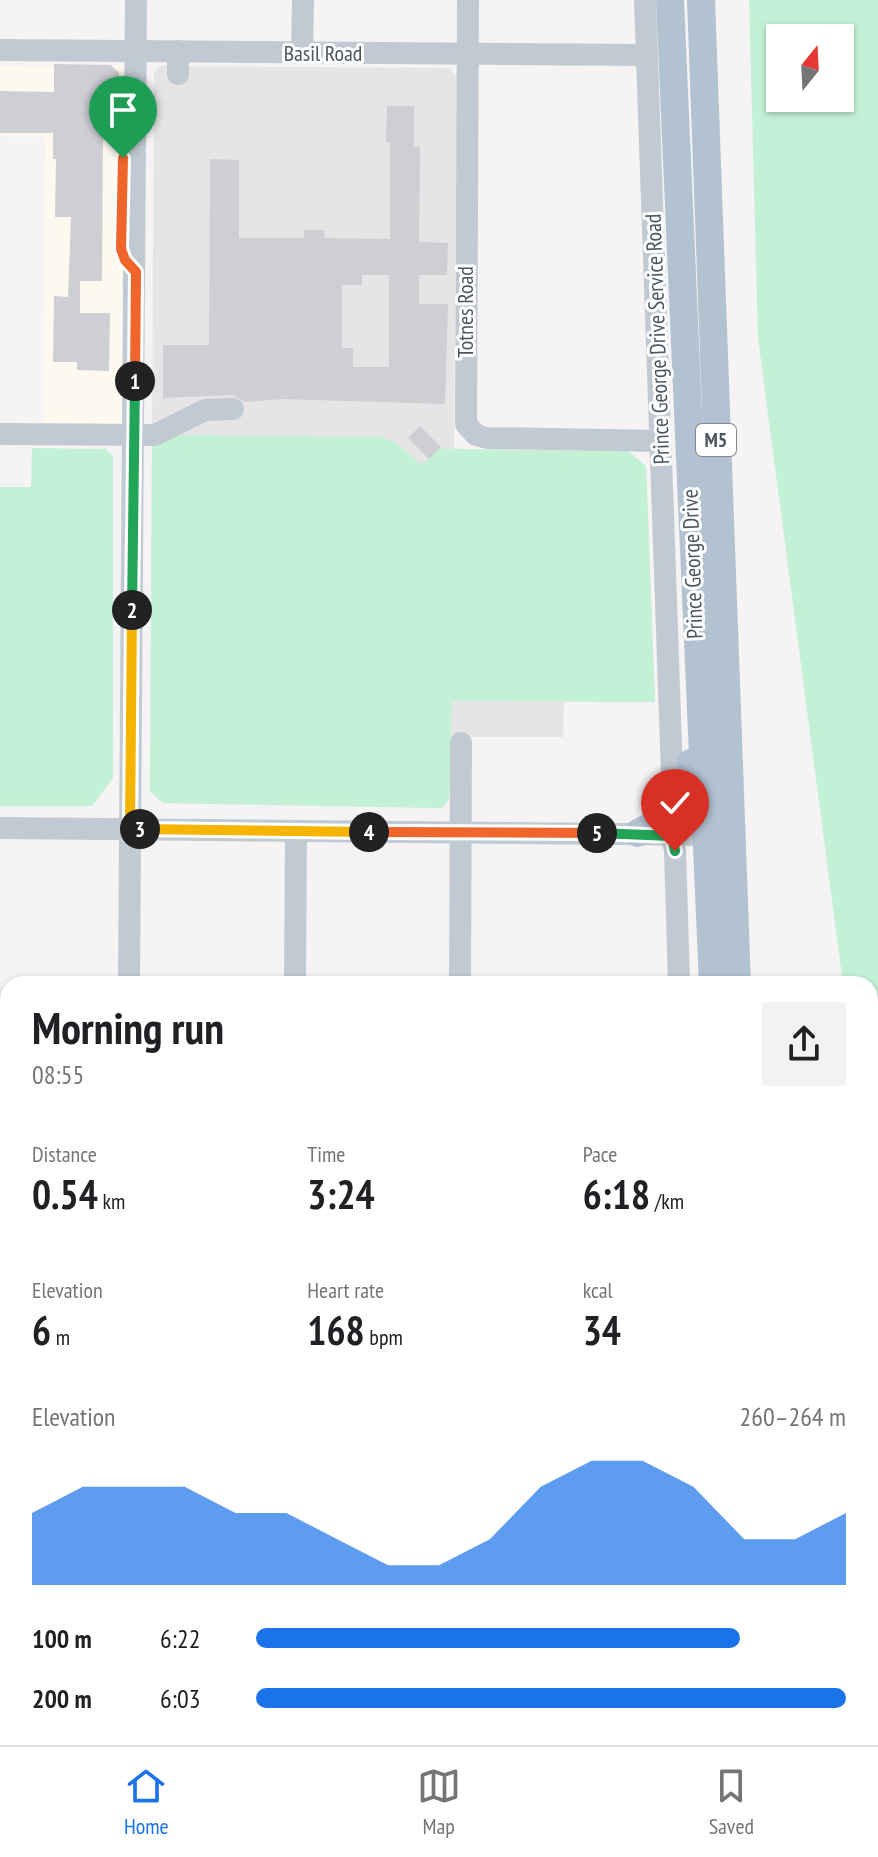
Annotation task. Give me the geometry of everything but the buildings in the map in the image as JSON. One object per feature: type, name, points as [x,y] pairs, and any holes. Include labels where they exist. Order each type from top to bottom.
[{"type":"main road","name":"Prince George Drive","points":[[670,0],[696,654],[736,976]]},
{"type":"main road","name":"Prince George Drive","points":[[701,0],[717,835],[713,976]]},
{"type":"main road","points":[[638,833],[671,826],[691,777],[696,654]]},
{"type":"street","points":[[129,976],[136,272],[145,239],[136,137],[136,0]]},
{"type":"street","points":[[302,53],[303,0]]},
{"type":"street","name":"Totnes Road","points":[[468,0],[466,424],[476,435],[487,438],[660,441]]},
{"type":"street","name":"Prince George Drive Service Road","points":[[645,0],[672,774]]},
{"type":"street","name":"Basil Road","points":[[0,50],[136,51],[178,62],[302,53],[647,55]]},
{"type":"street","points":[[136,137],[122,163],[121,249],[125,260],[136,272]]},
{"type":"street","points":[[0,434],[158,435],[205,410],[233,409]]},
{"type":"street","points":[[460,976],[461,743]]},
{"type":"street","points":[[679,976],[677,892],[671,826],[717,835]]},
{"type":"street","points":[[0,828],[638,833]]},
{"type":"street","points":[[295,976],[296,832]]},
{"type":"shaded area","points":[[122,65],[125,68],[125,424],[43,423],[45,137],[0,136],[0,66]]},
{"type":"shaded area","points":[[161,66],[449,68],[457,76],[454,448],[646,466],[655,702],[564,702],[563,737],[451,737],[449,799],[442,808],[163,803],[150,791],[154,73]]},
{"type":"green space","points":[[749,0],[878,0],[878,976],[842,976],[758,338]]},
{"type":"green space","points":[[179,435],[381,437],[395,442],[422,465],[438,449],[628,451],[646,466],[655,702],[452,701],[449,799],[442,808],[163,803],[150,791],[152,443]]},
{"type":"green space","points":[[32,448],[106,449],[113,456],[113,778],[92,806],[0,806],[0,487],[31,487]]},
{"type":"route","points":[[123,158],[121,249],[125,260],[136,272],[130,828],[638,833],[672,836],[675,851]]}]
